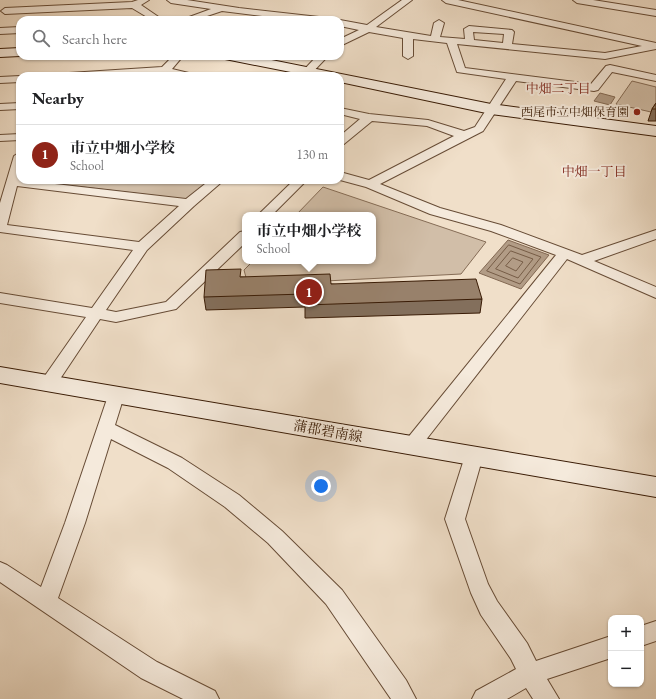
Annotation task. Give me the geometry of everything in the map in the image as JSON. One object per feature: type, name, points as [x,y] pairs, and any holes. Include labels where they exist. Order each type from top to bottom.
[{"type":"street","points":[[0,22],[9,0]]},
{"type":"street","points":[[5,11],[61,4],[134,5],[145,0]]},
{"type":"street","points":[[171,0],[272,16]]},
{"type":"street","points":[[344,41],[369,28],[408,0]]},
{"type":"street","points":[[344,24],[408,36],[470,41],[605,56],[656,46],[473,2],[446,0]]},
{"type":"street","points":[[577,0],[656,13]]},
{"type":"street","points":[[134,5],[152,16]]},
{"type":"street","points":[[198,16],[223,8]]},
{"type":"street","points":[[243,16],[254,13]]},
{"type":"street","points":[[436,38],[439,23]]},
{"type":"street","points":[[0,31],[16,30]]},
{"type":"street","points":[[408,36],[408,56]]},
{"type":"street","points":[[450,39],[461,70],[594,88],[610,68]]},
{"type":"street","points":[[640,50],[656,55]]},
{"type":"street","points":[[0,53],[16,52]]},
{"type":"street","points":[[605,56],[610,68]]},
{"type":"street","points":[[165,72],[175,60]]},
{"type":"street","points":[[257,60],[298,72]]},
{"type":"street","points":[[307,72],[319,60]]},
{"type":"street","points":[[610,68],[656,78]]},
{"type":"street","points":[[370,184],[464,135],[479,129],[513,77]]},
{"type":"street","points":[[0,80],[16,79]]},
{"type":"street","points":[[344,79],[491,109],[656,131]]},
{"type":"street","points":[[0,108],[16,106]]},
{"type":"street","points":[[344,112],[369,117],[428,123],[464,135]]},
{"type":"street","points":[[344,139],[369,117]]},
{"type":"street","points":[[0,138],[16,137]]},
{"type":"street","points":[[16,169],[0,226],[142,247]]},
{"type":"street","points":[[344,177],[370,184],[435,211],[496,228],[583,260],[656,293]]},
{"type":"street","points":[[12,182],[16,182]]},
{"type":"street","points":[[29,184],[189,203]]},
{"type":"street","points":[[48,384],[142,247],[189,203],[213,184]]},
{"type":"street","points":[[268,212],[298,184]]},
{"type":"street","points":[[583,260],[656,234]]},
{"type":"street","points":[[0,298],[116,317],[171,306],[242,238]]},
{"type":"street","points":[[412,445],[564,253]]},
{"type":"street","name":"蒲郡碧南線","points":[[0,375],[656,487]]},
{"type":"street","points":[[46,602],[75,523],[116,396]]},
{"type":"street","points":[[105,428],[175,463],[232,501],[275,537],[334,597],[398,688],[404,699]]},
{"type":"street","points":[[474,456],[455,519],[478,586],[490,608],[519,651],[530,674],[547,699]]},
{"type":"street","points":[[0,571],[149,670],[207,699]]},
{"type":"street","points":[[644,635],[656,631]]},
{"type":"street","points":[[484,699],[530,674],[608,648]]},
{"type":"shaded area","points":[[632,81],[656,87],[656,104],[651,112],[616,104]]},
{"type":"shaded area","points":[[58,184],[208,184],[191,198],[184,199]]},
{"type":"shaded area","points":[[323,187],[486,242],[461,274],[248,285],[244,270],[250,264],[376,264],[376,212],[299,212]]},
{"type":"water","points":[[600,93],[615,97],[610,105],[594,101]]},
{"type":"water","points":[[508,240],[549,255],[521,289],[479,273]]},
{"type":"building","points":[[656,103],[656,109],[652,109]]},
{"type":"building","points":[[241,269],[240,277],[330,274],[331,284],[476,279],[482,299],[305,305],[305,294],[204,297],[206,270]]},
{"type":"place","name":"西尾市立中畑保育園","points":[[637,112]]},
{"type":"place","name":"市立中畑小学校","points":[[309,292]]},
{"type":"district","name":"中畑二丁目","points":[[558,88]]},
{"type":"district","name":"中畑一丁目","points":[[594,171]]}]
